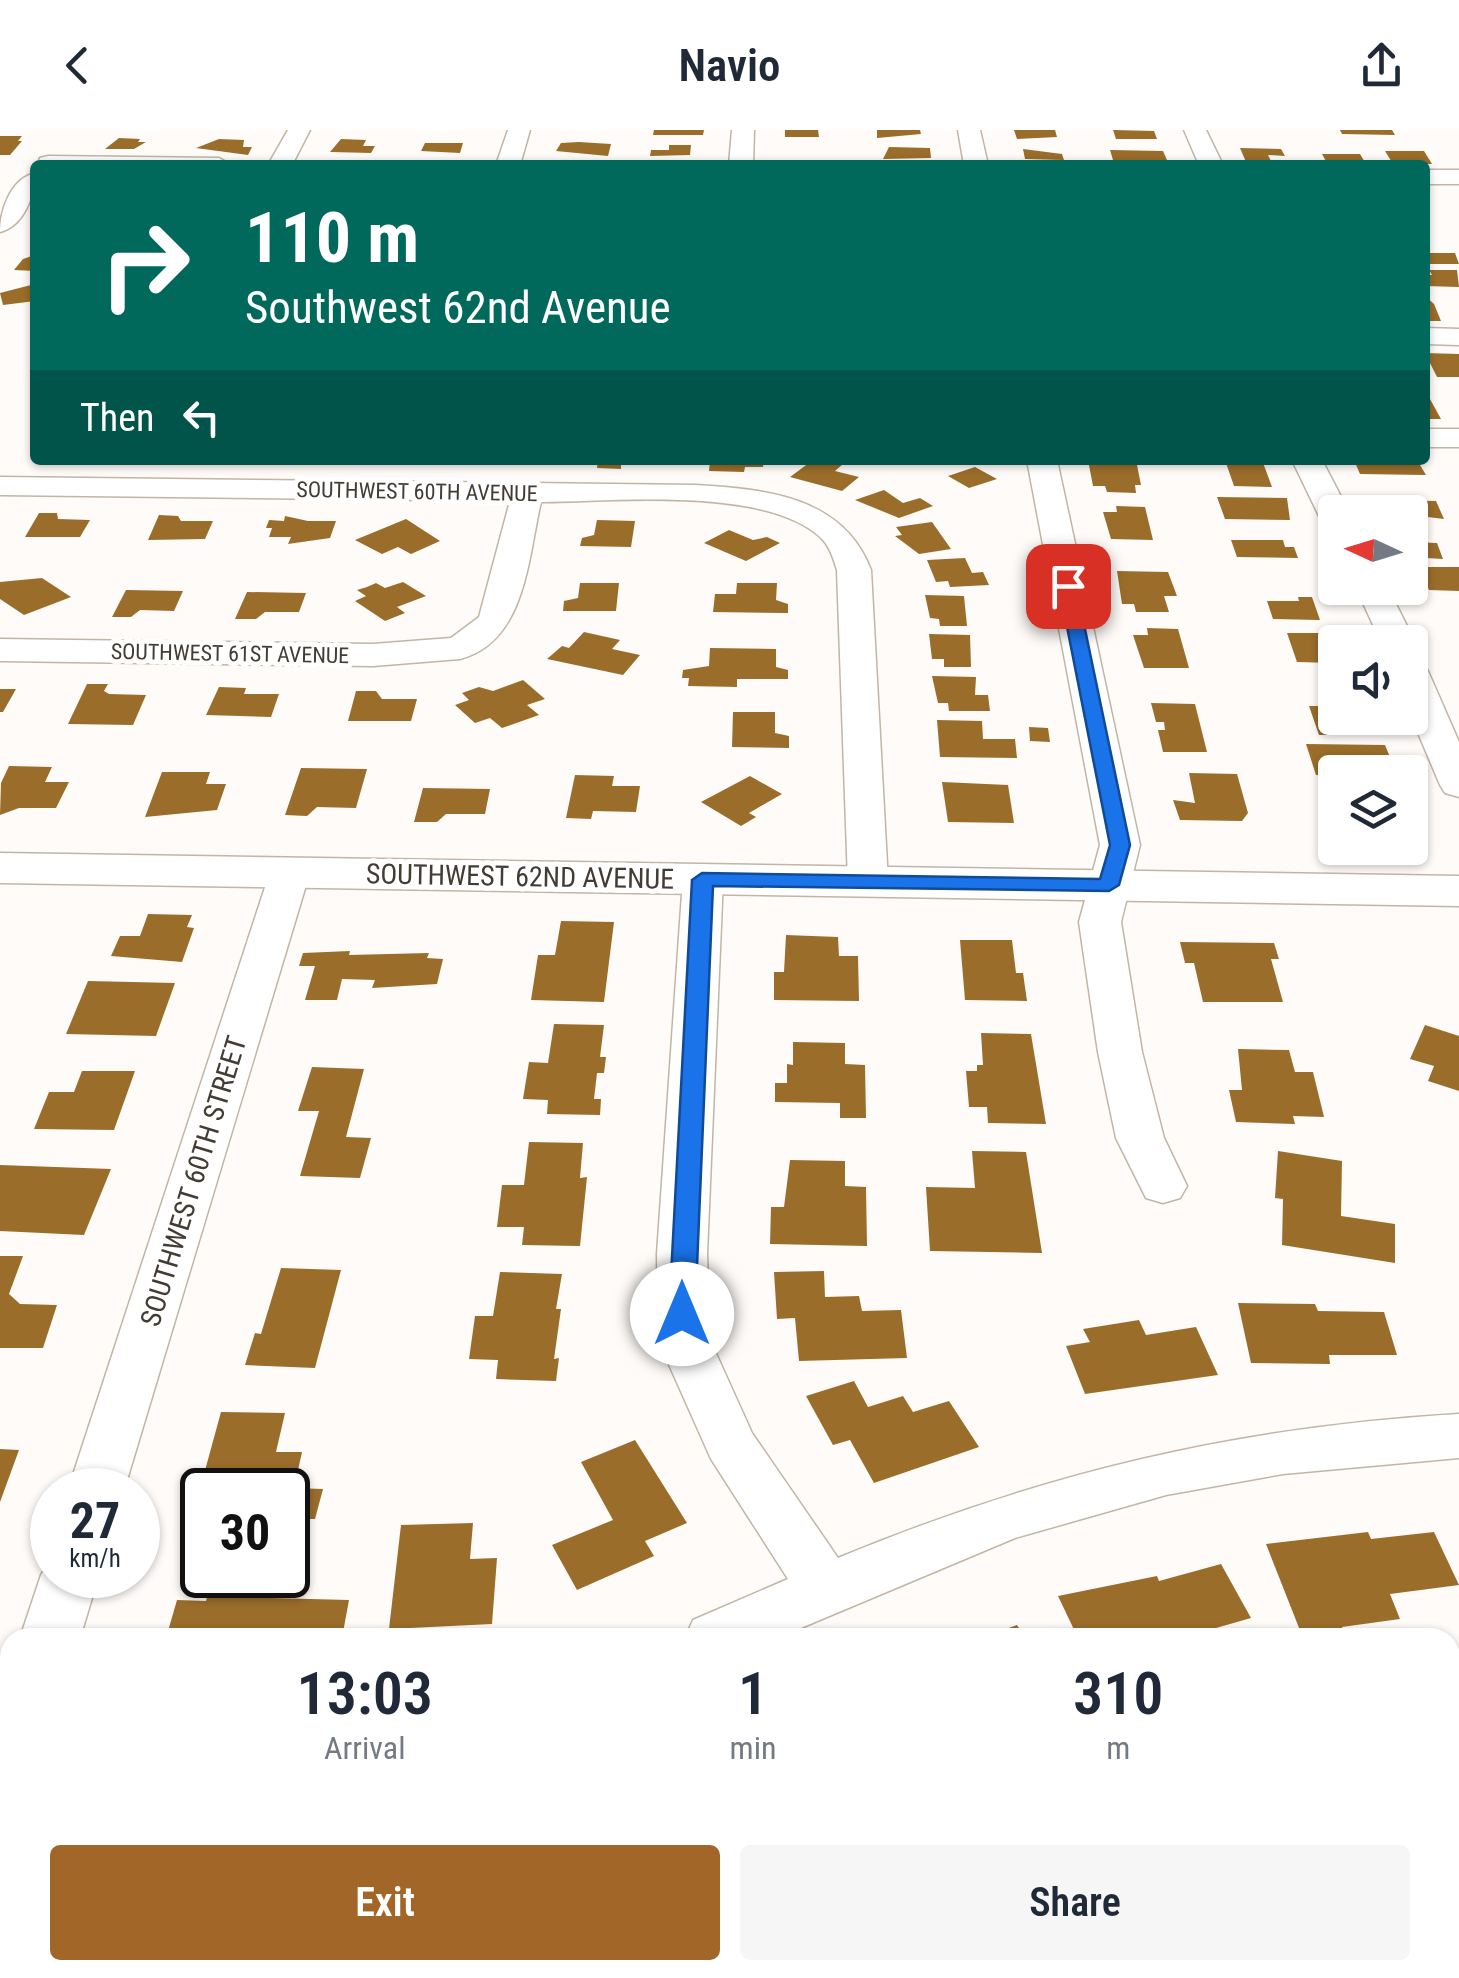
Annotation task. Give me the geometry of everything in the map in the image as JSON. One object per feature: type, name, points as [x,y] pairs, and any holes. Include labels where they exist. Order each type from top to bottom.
[{"type":"street","points":[[283,160],[299,130]]},
{"type":"street","points":[[510,160],[520,130]]},
{"type":"street","points":[[742,160],[743,130]]},
{"type":"street","points":[[969,130],[975,160]]},
{"type":"street","points":[[1195,130],[1209,160]]},
{"type":"street","points":[[50,160],[66,141]]},
{"type":"street","points":[[1430,177],[1456,181]]},
{"type":"street","points":[[0,225],[30,186]]},
{"type":"street","points":[[1430,336],[1459,336]]},
{"type":"street","points":[[1430,438],[1459,438]]},
{"type":"street","points":[[1043,465],[1120,845],[1100,922],[1126,1083],[1140,1138],[1163,1186]]},
{"type":"street","points":[[1310,465],[1324,495]]},
{"type":"street","name":"SOUTHWEST 60TH AVENUE","points":[[0,486],[412,475],[528,492],[741,498],[790,509],[828,527],[847,544],[854,570],[868,882]]},
{"type":"street","name":"SOUTHWEST 61ST AVENUE","points":[[0,650],[373,656],[460,648],[495,622],[528,492]]},
{"type":"street","points":[[1428,713],[1459,785]]},
{"type":"street","name":"SOUTHWEST 62ND AVENUE","points":[[0,868],[1459,891]]},
{"type":"street","name":"SOUTHWEST 60TH STREET","points":[[103,1468],[290,872]]},
{"type":"street","points":[[702,880],[682,1254],[684,1340],[730,1444],[826,1589]]},
{"type":"street","points":[[737,1628],[998,1520],[1150,1476],[1265,1454],[1459,1436]]},
{"type":"street","points":[[53,1628],[63,1598]]},
{"type":"building","points":[[654,130],[704,130],[703,135],[653,135]]},
{"type":"building","points":[[785,130],[818,130],[819,137],[785,137]]},
{"type":"building","points":[[877,130],[920,130],[921,134],[877,138]]},
{"type":"building","points":[[1014,130],[1055,130],[1057,137],[1017,139]]},
{"type":"building","points":[[1113,130],[1154,131],[1157,139],[1116,139]]},
{"type":"building","points":[[1340,130],[1392,130],[1395,135],[1342,134]]},
{"type":"building","points":[[0,136],[22,136],[18,141],[22,141],[10,155],[0,155]]},
{"type":"building","points":[[119,138],[146,142],[134,149],[105,149]]},
{"type":"building","points":[[219,139],[244,140],[243,147],[252,147],[248,155],[196,148]]},
{"type":"building","points":[[341,139],[366,140],[363,146],[375,146],[371,153],[330,152]]},
{"type":"building","points":[[425,143],[463,143],[460,153],[421,151]]},
{"type":"building","points":[[561,143],[611,144],[608,156],[556,151]]},
{"type":"building","points":[[669,145],[691,145],[690,155],[650,156],[651,150],[669,150]]},
{"type":"building","points":[[889,147],[930,148],[931,158],[883,159]]},
{"type":"building","points":[[1240,148],[1281,149],[1285,156],[1268,155],[1270,160],[1245,160]]},
{"type":"building","points":[[1023,149],[1062,154],[1064,160],[1025,159]]},
{"type":"building","points":[[1110,150],[1163,151],[1167,160],[1113,160]]},
{"type":"building","points":[[1385,151],[1424,151],[1430,160],[1391,160]]},
{"type":"building","points":[[1322,154],[1360,154],[1364,160],[1325,160]]},
{"type":"building","points":[[1430,253],[1455,253],[1459,264],[1430,264]]},
{"type":"building","points":[[30,257],[30,271],[14,270]]},
{"type":"building","points":[[1430,270],[1457,270],[1459,287],[1430,286]]},
{"type":"building","points":[[30,285],[30,302],[3,305],[0,293]]},
{"type":"building","points":[[1430,300],[1434,304],[1441,321],[1430,321]]},
{"type":"building","points":[[1430,353],[1459,354],[1459,377],[1437,377]]},
{"type":"building","points":[[1430,399],[1441,419],[1430,419]]},
{"type":"building","points":[[597,465],[621,465],[621,469],[597,468]]},
{"type":"building","points":[[710,465],[763,465],[745,467],[744,472],[709,471]]},
{"type":"building","points":[[806,465],[842,465],[835,471],[859,477],[842,491],[790,477]]},
{"type":"building","points":[[1089,465],[1137,465],[1141,485],[1135,485],[1136,493],[1107,492],[1105,486],[1093,486]]},
{"type":"building","points":[[1227,465],[1264,465],[1272,487],[1234,486]]},
{"type":"building","points":[[1356,465],[1420,465],[1426,475],[1360,474]]},
{"type":"building","points":[[975,467],[997,479],[969,488],[948,476]]},
{"type":"building","points":[[884,490],[903,503],[920,498],[933,506],[899,518],[855,500]]},
{"type":"building","points":[[1217,497],[1287,498],[1290,520],[1225,519]]},
{"type":"building","points":[[1428,501],[1436,501],[1444,519],[1428,517]]},
{"type":"building","points":[[1116,506],[1145,507],[1153,540],[1111,539],[1103,512],[1117,512]]},
{"type":"building","points":[[39,513],[57,513],[58,519],[90,520],[80,537],[25,537]]},
{"type":"building","points":[[159,515],[178,516],[181,521],[213,521],[205,539],[148,540]]},
{"type":"building","points":[[285,516],[336,521],[330,538],[288,544],[291,537],[269,537],[272,528],[266,528],[269,520],[284,521]]},
{"type":"building","points":[[406,519],[440,541],[411,554],[398,547],[382,554],[355,540]]},
{"type":"building","points":[[597,520],[635,521],[631,547],[580,546],[582,538],[594,535]]},
{"type":"building","points":[[932,522],[951,549],[919,554],[895,536],[902,535],[896,527]]},
{"type":"building","points":[[729,530],[753,540],[767,537],[780,543],[746,561],[704,543]]},
{"type":"building","points":[[1231,540],[1283,540],[1285,547],[1294,547],[1298,558],[1237,557]]},
{"type":"building","points":[[1428,543],[1437,543],[1443,559],[1428,558]]},
{"type":"building","points":[[965,558],[972,573],[983,572],[989,585],[950,587],[948,581],[936,582],[927,560]]},
{"type":"building","points":[[1428,567],[1459,567],[1459,591],[1429,590]]},
{"type":"building","points":[[1117,571],[1168,572],[1177,596],[1164,596],[1169,612],[1136,612],[1134,604],[1122,604]]},
{"type":"building","points":[[42,578],[71,597],[24,615],[0,599],[0,582]]},
{"type":"building","points":[[403,582],[426,596],[397,607],[405,613],[385,621],[355,601],[366,596],[357,590],[376,583],[385,588]]},
{"type":"building","points":[[580,583],[619,583],[616,611],[563,611],[564,601],[578,598]]},
{"type":"building","points":[[737,583],[777,583],[776,600],[788,604],[788,613],[713,612],[715,594],[736,594]]},
{"type":"building","points":[[126,590],[183,591],[174,611],[140,610],[131,617],[112,617]]},
{"type":"building","points":[[247,592],[306,593],[299,612],[265,612],[256,619],[235,619]]},
{"type":"building","points":[[925,595],[964,596],[967,626],[940,626],[939,619],[930,618]]},
{"type":"building","points":[[1298,597],[1312,597],[1320,620],[1273,619],[1267,601],[1299,601]]},
{"type":"building","points":[[1147,628],[1178,629],[1189,668],[1144,668],[1133,635],[1148,635]]},
{"type":"building","points":[[584,632],[620,640],[612,649],[640,655],[623,675],[547,659],[562,646],[569,648]]},
{"type":"building","points":[[1287,633],[1318,633],[1318,663],[1297,662]]},
{"type":"building","points":[[929,634],[970,635],[971,667],[944,667],[944,659],[932,659]]},
{"type":"building","points":[[710,648],[776,649],[776,667],[788,670],[788,679],[737,679],[737,687],[688,686],[689,678],[682,678],[683,670],[709,666]]},
{"type":"building","points":[[932,676],[976,677],[975,695],[988,695],[990,711],[949,711],[948,703],[938,703]]},
{"type":"building","points":[[523,680],[545,699],[527,705],[539,715],[502,728],[490,718],[475,723],[455,705],[469,700],[462,693],[479,687],[493,691]]},
{"type":"building","points":[[87,684],[108,684],[104,691],[109,694],[146,695],[133,725],[68,724]]},
{"type":"building","points":[[219,687],[246,688],[244,694],[279,694],[271,717],[206,715]]},
{"type":"building","points":[[0,689],[16,689],[3,712],[0,712]]},
{"type":"building","points":[[356,691],[376,691],[382,699],[417,699],[411,721],[348,721]]},
{"type":"building","points":[[1151,703],[1195,704],[1207,752],[1163,752],[1158,730],[1165,730],[1164,722],[1156,722]]},
{"type":"building","points":[[1309,706],[1318,706],[1318,732]]},
{"type":"building","points":[[733,712],[775,712],[775,733],[789,736],[789,748],[732,747]]},
{"type":"building","points":[[937,720],[982,721],[983,739],[1015,739],[1017,758],[940,757]]},
{"type":"building","points":[[1029,727],[1048,728],[1050,742],[1030,741]]},
{"type":"building","points":[[1306,744],[1385,745],[1389,755],[1318,755],[1316,775]]},
{"type":"building","points":[[9,766],[52,767],[45,782],[69,782],[56,808],[19,808],[0,815],[1,783]]},
{"type":"building","points":[[301,768],[367,769],[356,808],[317,807],[307,816],[285,815]]},
{"type":"building","points":[[162,772],[210,772],[206,784],[226,784],[217,810],[145,817]]},
{"type":"building","points":[[1189,773],[1237,774],[1248,813],[1242,821],[1180,820],[1173,800],[1195,803]]},
{"type":"building","points":[[575,775],[614,776],[612,786],[640,786],[636,812],[593,811],[591,819],[566,818]]},
{"type":"building","points":[[750,776],[782,794],[749,813],[756,817],[741,826],[701,802]]},
{"type":"building","points":[[942,782],[1008,785],[1014,823],[948,822]]},
{"type":"building","points":[[423,788],[490,789],[485,814],[446,814],[437,822],[414,822]]},
{"type":"building","points":[[148,914],[192,915],[187,927],[194,928],[182,962],[111,956],[120,936],[140,936]]},
{"type":"building","points":[[561,921],[614,922],[604,1002],[531,1000],[538,955],[555,955]]},
{"type":"building","points":[[786,935],[838,937],[839,956],[858,956],[859,1001],[774,1000],[774,972],[784,972]]},
{"type":"building","points":[[960,940],[1012,940],[1016,973],[1023,973],[1027,1001],[965,1000]]},
{"type":"building","points":[[1180,942],[1274,943],[1279,959],[1271,959],[1283,1002],[1203,1002],[1194,963],[1185,963]]},
{"type":"building","points":[[350,951],[349,955],[429,953],[427,958],[443,959],[437,984],[372,988],[375,980],[342,979],[337,1000],[305,1000],[315,966],[299,966],[303,953]]},
{"type":"building","points":[[88,981],[175,983],[156,1036],[66,1034]]},
{"type":"building","points":[[554,1024],[604,1025],[600,1057],[606,1057],[604,1073],[597,1073],[594,1099],[601,1099],[600,1115],[547,1114],[548,1100],[523,1099],[529,1062],[548,1063]]},
{"type":"building","points":[[1425,1025],[1459,1036],[1459,1091],[1428,1081],[1434,1066],[1410,1059]]},
{"type":"building","points":[[981,1033],[1031,1034],[1046,1124],[988,1123],[987,1107],[969,1107],[966,1071],[977,1071],[977,1065],[983,1065]]},
{"type":"building","points":[[793,1042],[845,1043],[845,1064],[865,1065],[866,1118],[840,1118],[840,1103],[775,1102],[775,1083],[787,1083],[787,1064],[793,1065]]},
{"type":"building","points":[[1238,1049],[1289,1050],[1295,1072],[1313,1072],[1324,1117],[1293,1116],[1295,1124],[1236,1122],[1229,1090],[1242,1090]]},
{"type":"building","points":[[312,1067],[364,1069],[346,1137],[371,1138],[360,1178],[300,1176],[319,1111],[298,1111]]},
{"type":"building","points":[[82,1071],[135,1071],[114,1130],[34,1129],[49,1092],[74,1092]]},
{"type":"building","points":[[529,1142],[583,1143],[580,1178],[587,1177],[580,1246],[522,1245],[524,1227],[497,1227],[502,1185],[524,1185]]},
{"type":"building","points":[[972,1151],[1026,1152],[1042,1253],[930,1251],[926,1187],[975,1188]]},
{"type":"building","points":[[1278,1151],[1342,1161],[1341,1216],[1395,1224],[1395,1263],[1282,1245],[1283,1199],[1275,1198]]},
{"type":"building","points":[[790,1160],[845,1161],[845,1186],[866,1187],[867,1246],[770,1244],[771,1207],[784,1207]]},
{"type":"building","points":[[0,1165],[111,1169],[84,1235],[0,1231]]},
{"type":"building","points":[[0,1256],[23,1256],[9,1294],[20,1304],[57,1305],[43,1348],[0,1348]]},
{"type":"building","points":[[281,1268],[341,1270],[315,1368],[245,1365],[255,1333],[261,1334]]},
{"type":"building","points":[[824,1271],[825,1297],[859,1296],[862,1311],[901,1310],[907,1358],[799,1361],[795,1318],[777,1319],[774,1272]]},
{"type":"building","points":[[500,1272],[562,1274],[556,1309],[561,1309],[554,1359],[559,1358],[556,1381],[496,1379],[498,1360],[469,1359],[475,1316],[493,1316]]},
{"type":"building","points":[[1238,1303],[1315,1304],[1318,1311],[1384,1312],[1397,1355],[1329,1355],[1330,1364],[1251,1363]]},
{"type":"building","points":[[1139,1320],[1146,1335],[1196,1327],[1218,1375],[1085,1394],[1066,1346],[1090,1342],[1083,1329]]},
{"type":"building","points":[[854,1381],[868,1407],[903,1396],[913,1412],[949,1401],[979,1447],[874,1483],[850,1440],[833,1445],[806,1396]]},
{"type":"building","points":[[221,1412],[285,1413],[276,1452],[302,1452],[298,1468],[206,1468]]},
{"type":"building","points":[[635,1440],[687,1523],[645,1541],[654,1556],[577,1590],[552,1545],[613,1520],[581,1462]]},
{"type":"building","points":[[0,1449],[19,1450],[0,1502]]},
{"type":"building","points":[[310,1489],[323,1489],[315,1519],[310,1519]]},
{"type":"building","points":[[473,1523],[470,1559],[497,1558],[492,1624],[389,1628],[401,1525]]},
{"type":"building","points":[[1368,1532],[1371,1539],[1434,1532],[1459,1585],[1390,1594],[1400,1619],[1342,1628],[1299,1628],[1266,1544]]},
{"type":"building","points":[[1221,1564],[1251,1618],[1216,1628],[1073,1628],[1058,1596],[1157,1576],[1159,1581]]},
{"type":"building","points":[[177,1600],[349,1600],[344,1628],[169,1628]]},
{"type":"route","points":[[682,1314],[702,880],[1109,885],[1120,845],[1068,586]]}]
